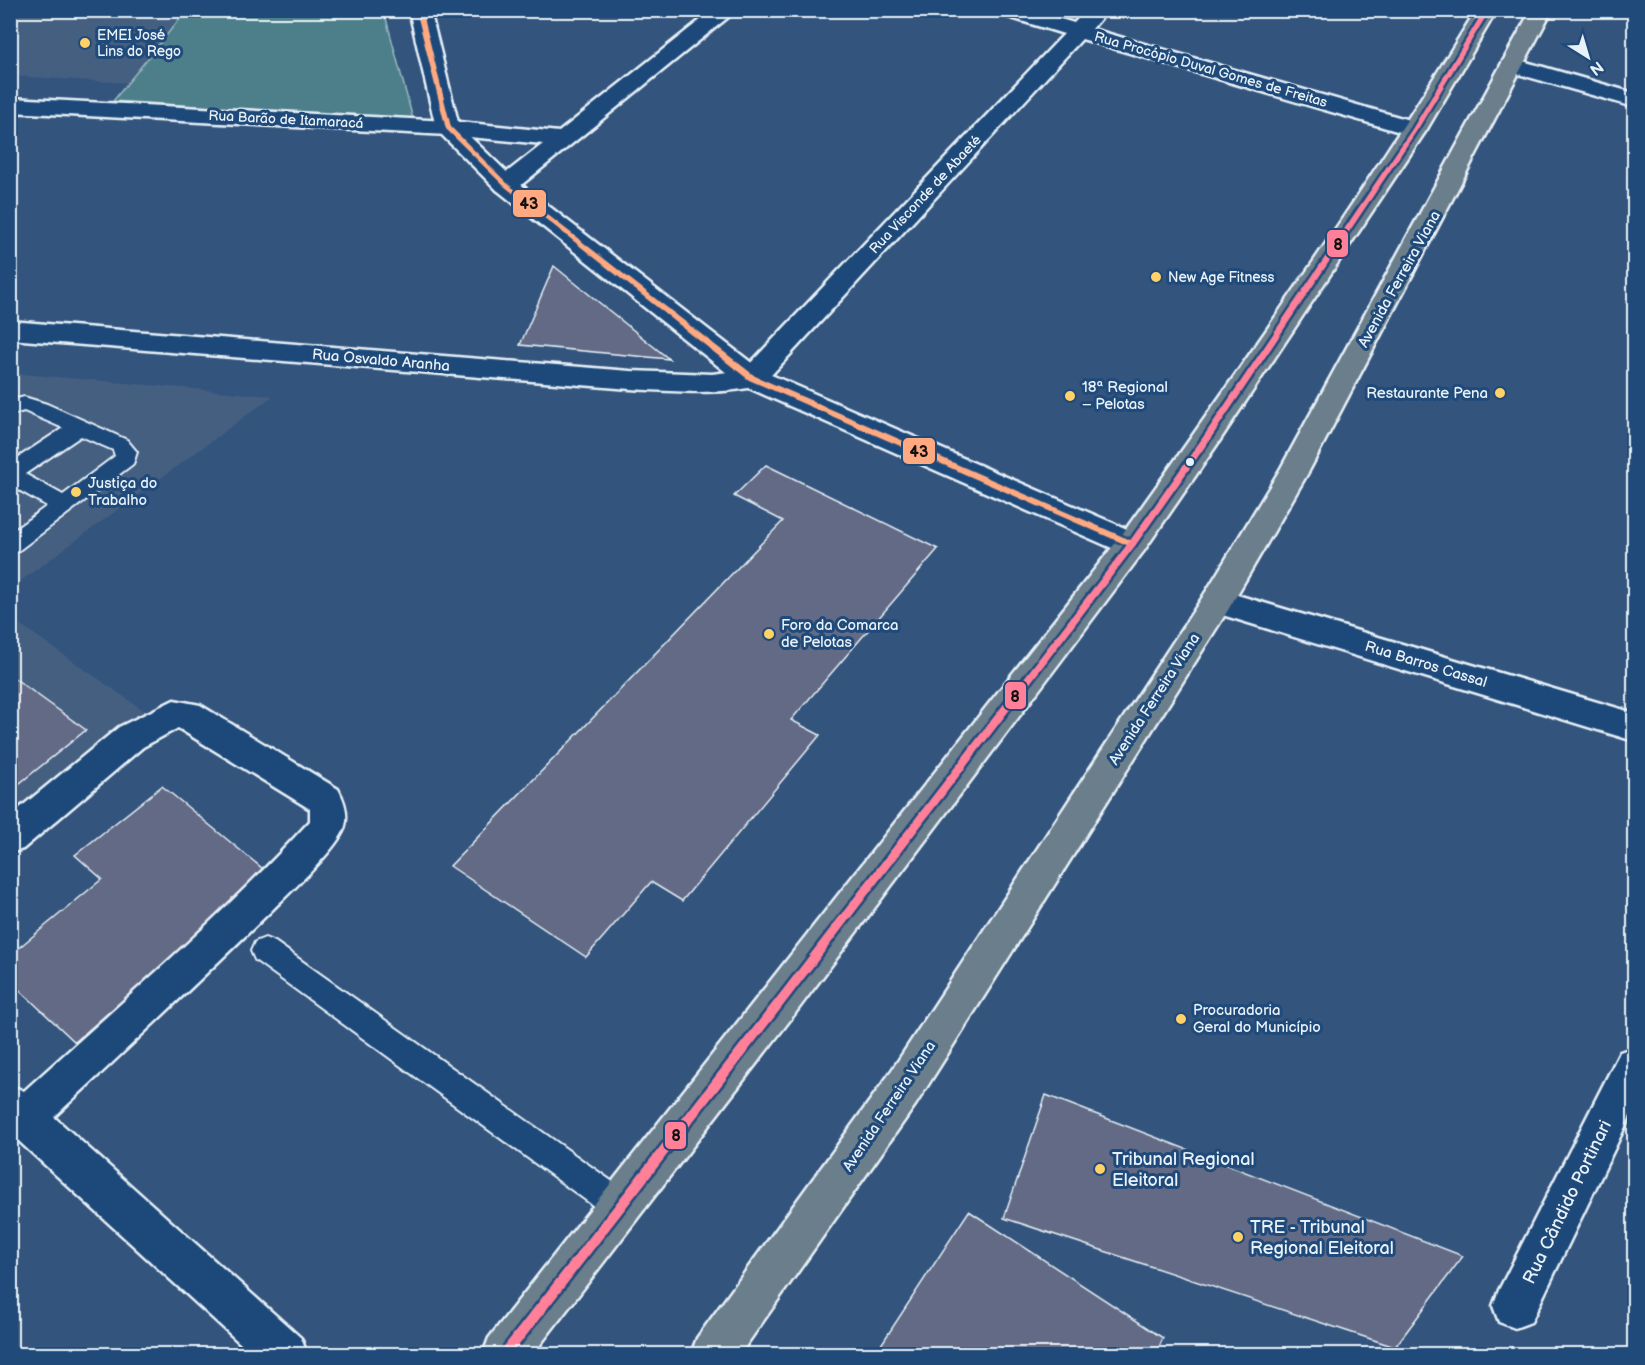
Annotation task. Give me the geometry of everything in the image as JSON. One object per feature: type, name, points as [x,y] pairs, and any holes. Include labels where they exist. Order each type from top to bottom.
[{"type":"main road","points":[[505,1354],[1132,544],[1213,429],[1415,129],[1487,10]]},
{"type":"main road","name":"Avenida Ferreira Viana","points":[[713,1354],[902,1090],[1217,601],[1299,461],[1476,138],[1542,10]]},
{"type":"street","points":[[419,10],[448,128],[506,185],[752,378],[1132,544]]},
{"type":"street","points":[[506,185],[727,10]]},
{"type":"street","name":"Rua Procópio Duval Gomes de Freitas","points":[[1005,10],[1415,129]]},
{"type":"street","name":"Rua Visconde de Abaeté","points":[[752,378],[1098,10]]},
{"type":"street","points":[[1512,65],[1635,100]]},
{"type":"street","name":"Rua Barão de Itamaracá","points":[[10,105],[448,128],[562,139]]},
{"type":"street","name":"Rua Osvaldo Aranha","points":[[10,330],[630,380],[712,383],[752,378]]},
{"type":"street","name":"Rua Barros Cassal","points":[[1217,601],[1635,727]]},
{"type":"street","points":[[10,838],[132,737],[174,714],[188,715],[326,800],[329,813],[327,827],[290,868],[190,965],[18,1111],[285,1354]]},
{"type":"street","name":"Rua Cândido Portinari","points":[[1515,1306],[1635,1066]]},
{"type":"lane","points":[[10,408],[24,404],[80,426],[120,445],[126,452],[126,459],[12,541]]},
{"type":"lane","points":[[63,505],[10,474],[80,426]]},
{"type":"lane","points":[[265,951],[620,1206]]},
{"type":"shaded area","name":"EMEI José Lins do Rego","points":[[10,11],[186,11],[128,83],[11,76]]},
{"type":"shaded area","name":"Justiça do Trabalho","points":[[11,373],[273,396],[11,588]]},
{"type":"shaded area","points":[[11,618],[149,714],[11,830]]},
{"type":"green space","points":[[186,11],[384,11],[413,119],[113,101]]},
{"type":"building","points":[[554,266],[669,359],[520,345]]},
{"type":"building","name":"Foro da Comarca de Pelotas","points":[[766,465],[938,549],[791,720],[820,735],[682,901],[651,882],[586,957],[450,866],[783,521],[734,496]]},
{"type":"building","points":[[10,675],[86,730],[10,791]]},
{"type":"building","points":[[162,786],[268,873],[75,1042],[10,981],[10,955],[102,879],[75,855]]},
{"type":"building","name":"TRE - Tribunal Regional Eleitoral","points":[[1046,1095],[1463,1256],[1395,1347],[1004,1218]]},
{"type":"building","points":[[969,1211],[1163,1338],[1156,1354],[875,1354]]},
{"type":"transit line","name":"43","points":[[419,10],[448,128],[506,185],[752,378],[1132,544]]},
{"type":"transit line","name":"8","points":[[505,1354],[779,1003],[1132,544],[1206,439],[1415,129],[1487,10]]},
{"type":"place","name":"EMEI José Lins do Rego","points":[[85,43]]},
{"type":"place","name":"New Age Fitness","points":[[1156,277]]},
{"type":"place","name":"Restaurante Pena","points":[[1500,393]]},
{"type":"place","name":"18ª Regional – Pelotas","points":[[1070,396]]},
{"type":"place","name":"Justiça do Trabalho","points":[[76,492]]},
{"type":"place","name":"Foro da Comarca de Pelotas","points":[[769,634]]},
{"type":"place","name":"Procuradoria Geral do Município","points":[[1181,1019]]},
{"type":"place","name":"Tribunal Regional Eleitoral","points":[[1100,1169]]},
{"type":"place","name":"TRE - Tribunal Regional Eleitoral","points":[[1238,1237]]}]
